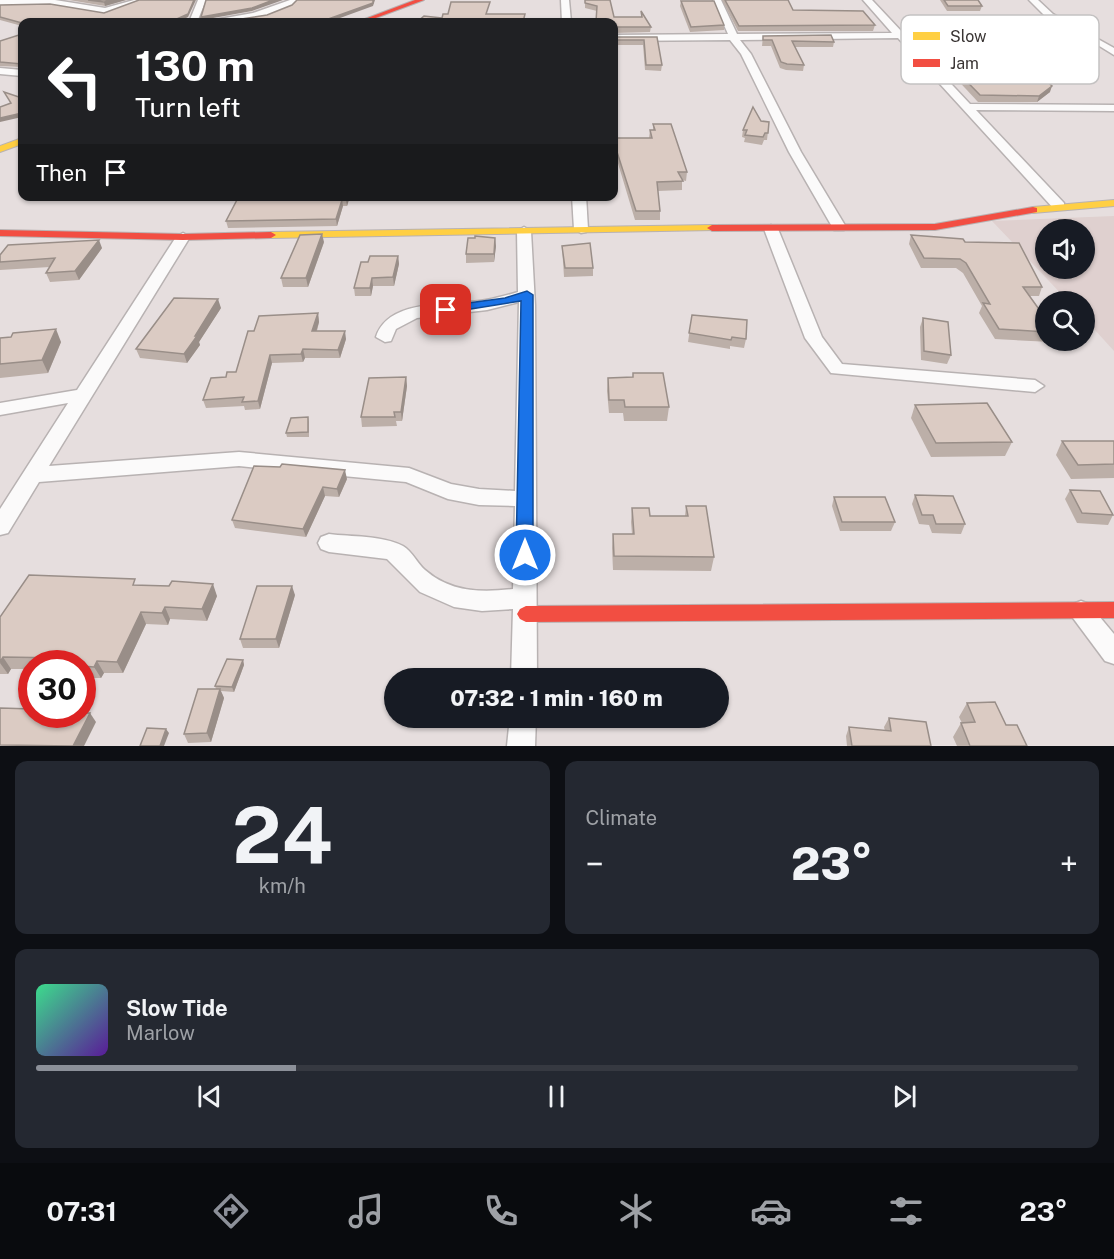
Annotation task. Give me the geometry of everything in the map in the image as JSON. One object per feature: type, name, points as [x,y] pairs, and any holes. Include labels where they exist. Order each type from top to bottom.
[{"type":"street","points":[[55,3],[66,0]]},
{"type":"street","points":[[0,3],[55,3],[105,11],[143,0]]},
{"type":"street","points":[[195,18],[202,0]]},
{"type":"street","points":[[242,18],[280,9],[297,0]]},
{"type":"street","points":[[371,18],[421,0]]},
{"type":"street","points":[[565,0],[567,18]]},
{"type":"street","points":[[717,0],[734,38],[746,54],[795,152],[839,227]]},
{"type":"street","points":[[867,0],[900,36]]},
{"type":"street","points":[[1033,0],[1049,15]]},
{"type":"street","points":[[98,18],[105,11]]},
{"type":"street","points":[[618,38],[900,36]]},
{"type":"street","points":[[1099,43],[1114,52]]},
{"type":"street","points":[[0,72],[18,72]]},
{"type":"street","points":[[0,78],[18,72]]},
{"type":"street","points":[[944,84],[1059,206]]},
{"type":"street","points":[[965,107],[1114,108]]},
{"type":"street","points":[[0,149],[18,142]]},
{"type":"street","points":[[579,201],[581,229]]},
{"type":"street","points":[[0,233],[183,237],[581,229],[771,230],[935,227],[988,214],[1114,203]]},
{"type":"street","points":[[771,230],[814,338],[837,369],[1035,386]]},
{"type":"street","points":[[524,231],[527,295],[524,668]]},
{"type":"street","points":[[0,527],[81,395],[183,237]]},
{"type":"street","points":[[385,337],[388,327],[397,320],[414,314],[487,305],[527,295]]},
{"type":"street","points":[[0,409],[81,395]]},
{"type":"street","points":[[32,476],[239,459],[409,475],[448,491],[480,497],[526,499]]},
{"type":"street","points":[[329,543],[393,551],[416,575],[435,590],[463,601],[526,605],[1114,610]]},
{"type":"street","points":[[1081,611],[1114,653]]},
{"type":"street","points":[[521,746],[522,728]]},
{"type":"shaded area","points":[[1114,216],[1114,351],[1095,330],[1095,291],[1058,291],[1047,279],[1095,279],[1095,219],[1041,219]]},
{"type":"shaded area","points":[[1035,219],[1035,266],[992,221]]},
{"type":"building","points":[[88,0],[113,0],[104,2]]},
{"type":"building","points":[[139,0],[194,0],[188,14],[179,18],[18,18],[18,22],[0,17],[0,5],[50,4],[104,13]]},
{"type":"building","points":[[206,0],[273,0],[252,8],[201,17]]},
{"type":"building","points":[[297,0],[373,0],[373,3],[331,18],[248,18],[267,15],[292,5]]},
{"type":"building","points":[[585,0],[610,0],[614,17],[642,17],[641,11],[651,27],[618,27],[618,18],[596,18],[597,6],[585,3]]},
{"type":"building","points":[[725,0],[788,0],[793,10],[863,11],[875,25],[739,26]]},
{"type":"building","points":[[944,0],[978,0],[982,6],[948,6]]},
{"type":"building","points":[[681,1],[714,1],[724,25],[691,27]]},
{"type":"building","points":[[451,2],[490,2],[486,14],[525,14],[524,18],[442,18],[443,14],[448,14]]},
{"type":"building","points":[[18,35],[18,64],[0,62],[0,41]]},
{"type":"building","points":[[831,35],[834,42],[792,41],[804,65],[781,62],[772,40],[763,40],[763,36]]},
{"type":"building","points":[[618,37],[657,37],[662,65],[646,65],[644,40],[618,40]]},
{"type":"building","points":[[969,84],[1050,84],[1052,86],[1039,96],[980,95]]},
{"type":"building","points":[[4,92],[18,97],[18,114],[0,118],[0,107],[11,103]]},
{"type":"building","points":[[753,107],[761,121],[769,122],[768,133],[765,133],[763,137],[745,135],[747,130],[743,130]]},
{"type":"building","points":[[653,124],[671,124],[687,172],[678,172],[683,181],[657,182],[660,211],[636,211],[618,155],[618,138],[652,138],[650,130],[655,130]]},
{"type":"building","points":[[236,201],[342,201],[336,219],[226,221]]},
{"type":"building","points":[[322,234],[306,278],[281,278],[300,235]]},
{"type":"building","points":[[911,235],[963,239],[965,242],[1019,243],[1035,274],[1035,279],[1038,279],[1042,287],[1023,287],[1035,304],[1035,331],[999,329],[983,303],[990,304],[966,263],[960,259],[924,258]]},
{"type":"building","points":[[475,236],[495,238],[494,254],[466,254],[468,238],[475,238]]},
{"type":"building","points":[[99,240],[75,271],[46,273],[55,258],[0,262],[0,255],[8,245]]},
{"type":"building","points":[[590,243],[593,268],[565,268],[562,246]]},
{"type":"building","points":[[370,256],[398,256],[393,277],[372,278],[370,288],[354,288],[361,262],[368,262]]},
{"type":"building","points":[[174,298],[218,299],[184,354],[136,349]]},
{"type":"building","points":[[318,313],[312,331],[345,331],[338,350],[303,349],[301,354],[270,355],[258,401],[242,402],[244,397],[203,400],[211,378],[226,377],[227,372],[236,372],[248,331],[254,331],[259,316]]},
{"type":"building","points":[[692,315],[747,320],[746,339],[732,337],[731,340],[689,333]]},
{"type":"building","points":[[923,318],[948,322],[951,355],[924,351]]},
{"type":"building","points":[[56,329],[42,360],[0,364],[0,338],[11,337],[13,333]]},
{"type":"building","points":[[633,373],[663,373],[669,407],[625,407],[624,400],[609,400],[608,378],[633,377]]},
{"type":"building","points":[[406,377],[401,412],[394,412],[395,417],[361,417],[369,378]]},
{"type":"building","points":[[987,403],[1012,442],[936,443],[915,405]]},
{"type":"building","points":[[308,417],[308,432],[286,433],[291,418]]},
{"type":"building","points":[[1062,441],[1114,441],[1114,464],[1078,465]]},
{"type":"building","points":[[282,464],[345,470],[337,489],[323,487],[303,529],[232,520],[254,466],[280,467]]},
{"type":"building","points":[[1070,490],[1100,491],[1113,515],[1082,513]]},
{"type":"building","points":[[915,495],[953,496],[965,524],[936,524],[933,515],[922,515]]},
{"type":"building","points":[[834,497],[885,497],[895,522],[842,522]]},
{"type":"building","points":[[686,506],[706,506],[714,557],[614,556],[613,534],[634,534],[632,508],[649,508],[650,516],[688,516]]},
{"type":"building","points":[[29,575],[135,579],[133,585],[169,586],[172,581],[213,584],[202,609],[165,607],[162,613],[141,612],[117,662],[97,661],[96,663],[96,650],[18,650],[18,657],[3,657],[0,662],[0,617]]},
{"type":"building","points":[[257,586],[292,586],[276,639],[240,639]]},
{"type":"building","points":[[227,659],[243,660],[232,687],[215,686]]},
{"type":"building","points":[[198,689],[220,689],[207,733],[184,734]]},
{"type":"building","points":[[995,702],[1006,725],[1017,725],[1027,746],[970,746],[961,723],[975,722],[967,703]]},
{"type":"building","points":[[0,708],[18,709],[18,728],[82,728],[73,746],[0,745]]},
{"type":"building","points":[[889,718],[926,722],[931,746],[852,746],[849,727],[891,731]]},
{"type":"building","points":[[147,728],[166,729],[160,746],[140,746]]},
{"type":"traffic: slow","points":[[0,149],[18,142]]},
{"type":"traffic: slow","points":[[1033,210],[1114,203]]},
{"type":"traffic: slow","points":[[271,235],[712,228]]},
{"type":"traffic: jam","points":[[371,18],[421,0]]},
{"type":"traffic: jam","points":[[712,228],[935,227],[1033,210]]},
{"type":"traffic: jam","points":[[0,233],[183,237],[271,235]]},
{"type":"traffic: jam","points":[[526,614],[1114,610]]},
{"type":"route","points":[[446,310],[507,302],[527,295],[525,555]]}]
